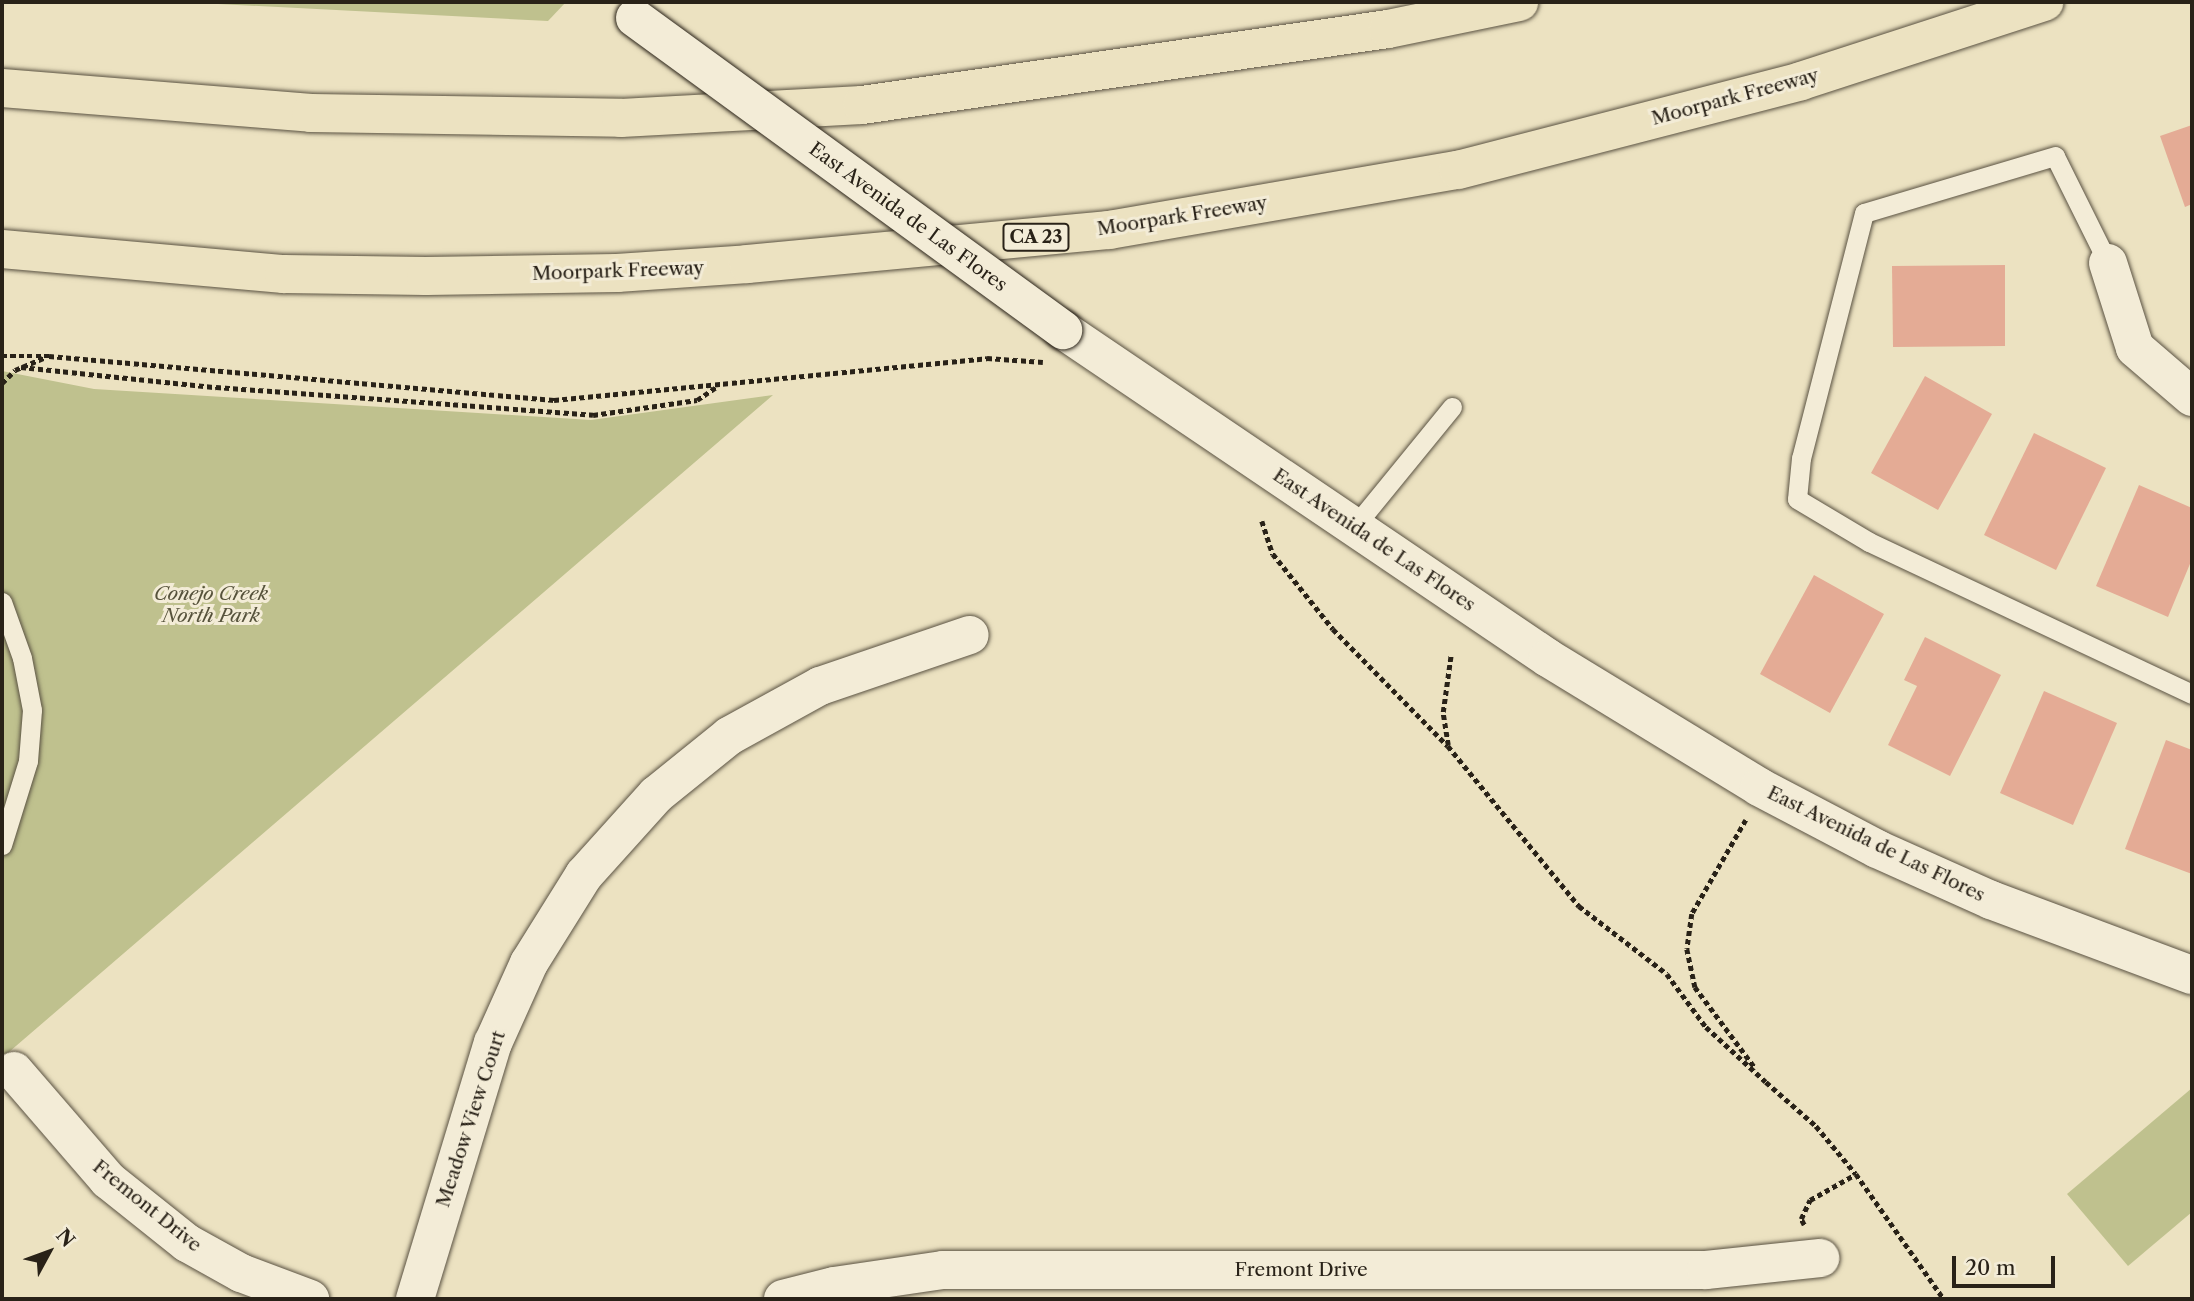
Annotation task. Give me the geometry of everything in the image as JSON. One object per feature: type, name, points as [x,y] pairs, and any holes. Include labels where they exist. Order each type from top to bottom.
[{"type":"highway","points":[[2,89],[311,113],[621,118],[862,105],[1388,29],[1519,2]]},
{"type":"highway","name":"Moorpark Freeway","points":[[2,249],[284,274],[426,276],[617,273],[748,264],[1109,230],[1458,170],[1801,81],[2044,2]]},
{"type":"street","name":"East Avenida de Las Flores","points":[[625,10],[1055,346],[1354,527],[1548,658],[1759,787],[1877,849],[1991,900],[2192,975]]},
{"type":"street","points":[[2108,263],[2135,348],[2192,397]]},
{"type":"street","name":"Meadow View Court","points":[[415,1299],[493,1043],[529,962],[584,874],[656,795],[729,736],[820,686],[970,635]]},
{"type":"street","name":"Fremont Drive","points":[[14,1071],[108,1180],[187,1242],[241,1273],[310,1299]]},
{"type":"street","name":"Fremont Drive","points":[[783,1299],[834,1286],[943,1270],[1706,1269],[1820,1258]]},
{"type":"lane","points":[[2108,263],[2055,156],[1864,213],[1801,458],[1797,499],[1869,542],[2192,694]]},
{"type":"lane","points":[[1354,527],[1452,407]]},
{"type":"lane","points":[[2,602],[22,658],[32,710],[25,773],[2,845]]},
{"type":"path","points":[[2,356],[49,356],[554,400],[987,358],[1055,346]]},
{"type":"path","points":[[2,383],[21,367],[49,356]]},
{"type":"path","points":[[21,367],[216,387],[593,415],[696,400],[719,386]]},
{"type":"path","points":[[1262,521],[1273,554],[1333,629],[1448,746],[1579,906],[1667,974],[1706,1027],[1816,1126],[1856,1174],[1944,1299]]},
{"type":"path","points":[[1448,746],[1443,712],[1451,654]]},
{"type":"path","points":[[1759,787],[1738,837],[1692,914],[1687,949],[1695,987],[1766,1082]]},
{"type":"path","points":[[1820,1258],[1801,1219],[1810,1200],[1856,1174]]},
{"type":"green space","points":[[180,2],[566,2],[548,21]]},
{"type":"green space","name":"Conejo Creek North Park","points":[[2,371],[94,389],[591,420],[773,395],[2,1058]]},
{"type":"green space","points":[[2192,1088],[2192,1212],[2128,1266],[2067,1194]]},
{"type":"building","points":[[2192,125],[2192,204],[2185,207],[2160,136]]},
{"type":"building","points":[[2005,265],[2005,346],[1893,347],[1892,266]]},
{"type":"building","points":[[1925,376],[1992,414],[1938,510],[1871,473]]},
{"type":"building","points":[[2034,433],[2106,468],[2056,570],[1984,535]]},
{"type":"building","points":[[2139,485],[2192,508],[2192,559],[2168,617],[2096,586]]},
{"type":"building","points":[[1814,575],[1884,614],[1830,713],[1760,674]]},
{"type":"building","points":[[1925,637],[2001,675],[1950,776],[1888,745],[1917,686],[1904,680]]},
{"type":"building","points":[[2044,691],[2117,723],[2073,825],[2000,793]]},
{"type":"building","points":[[2166,740],[2192,750],[2192,874],[2125,849]]}]
